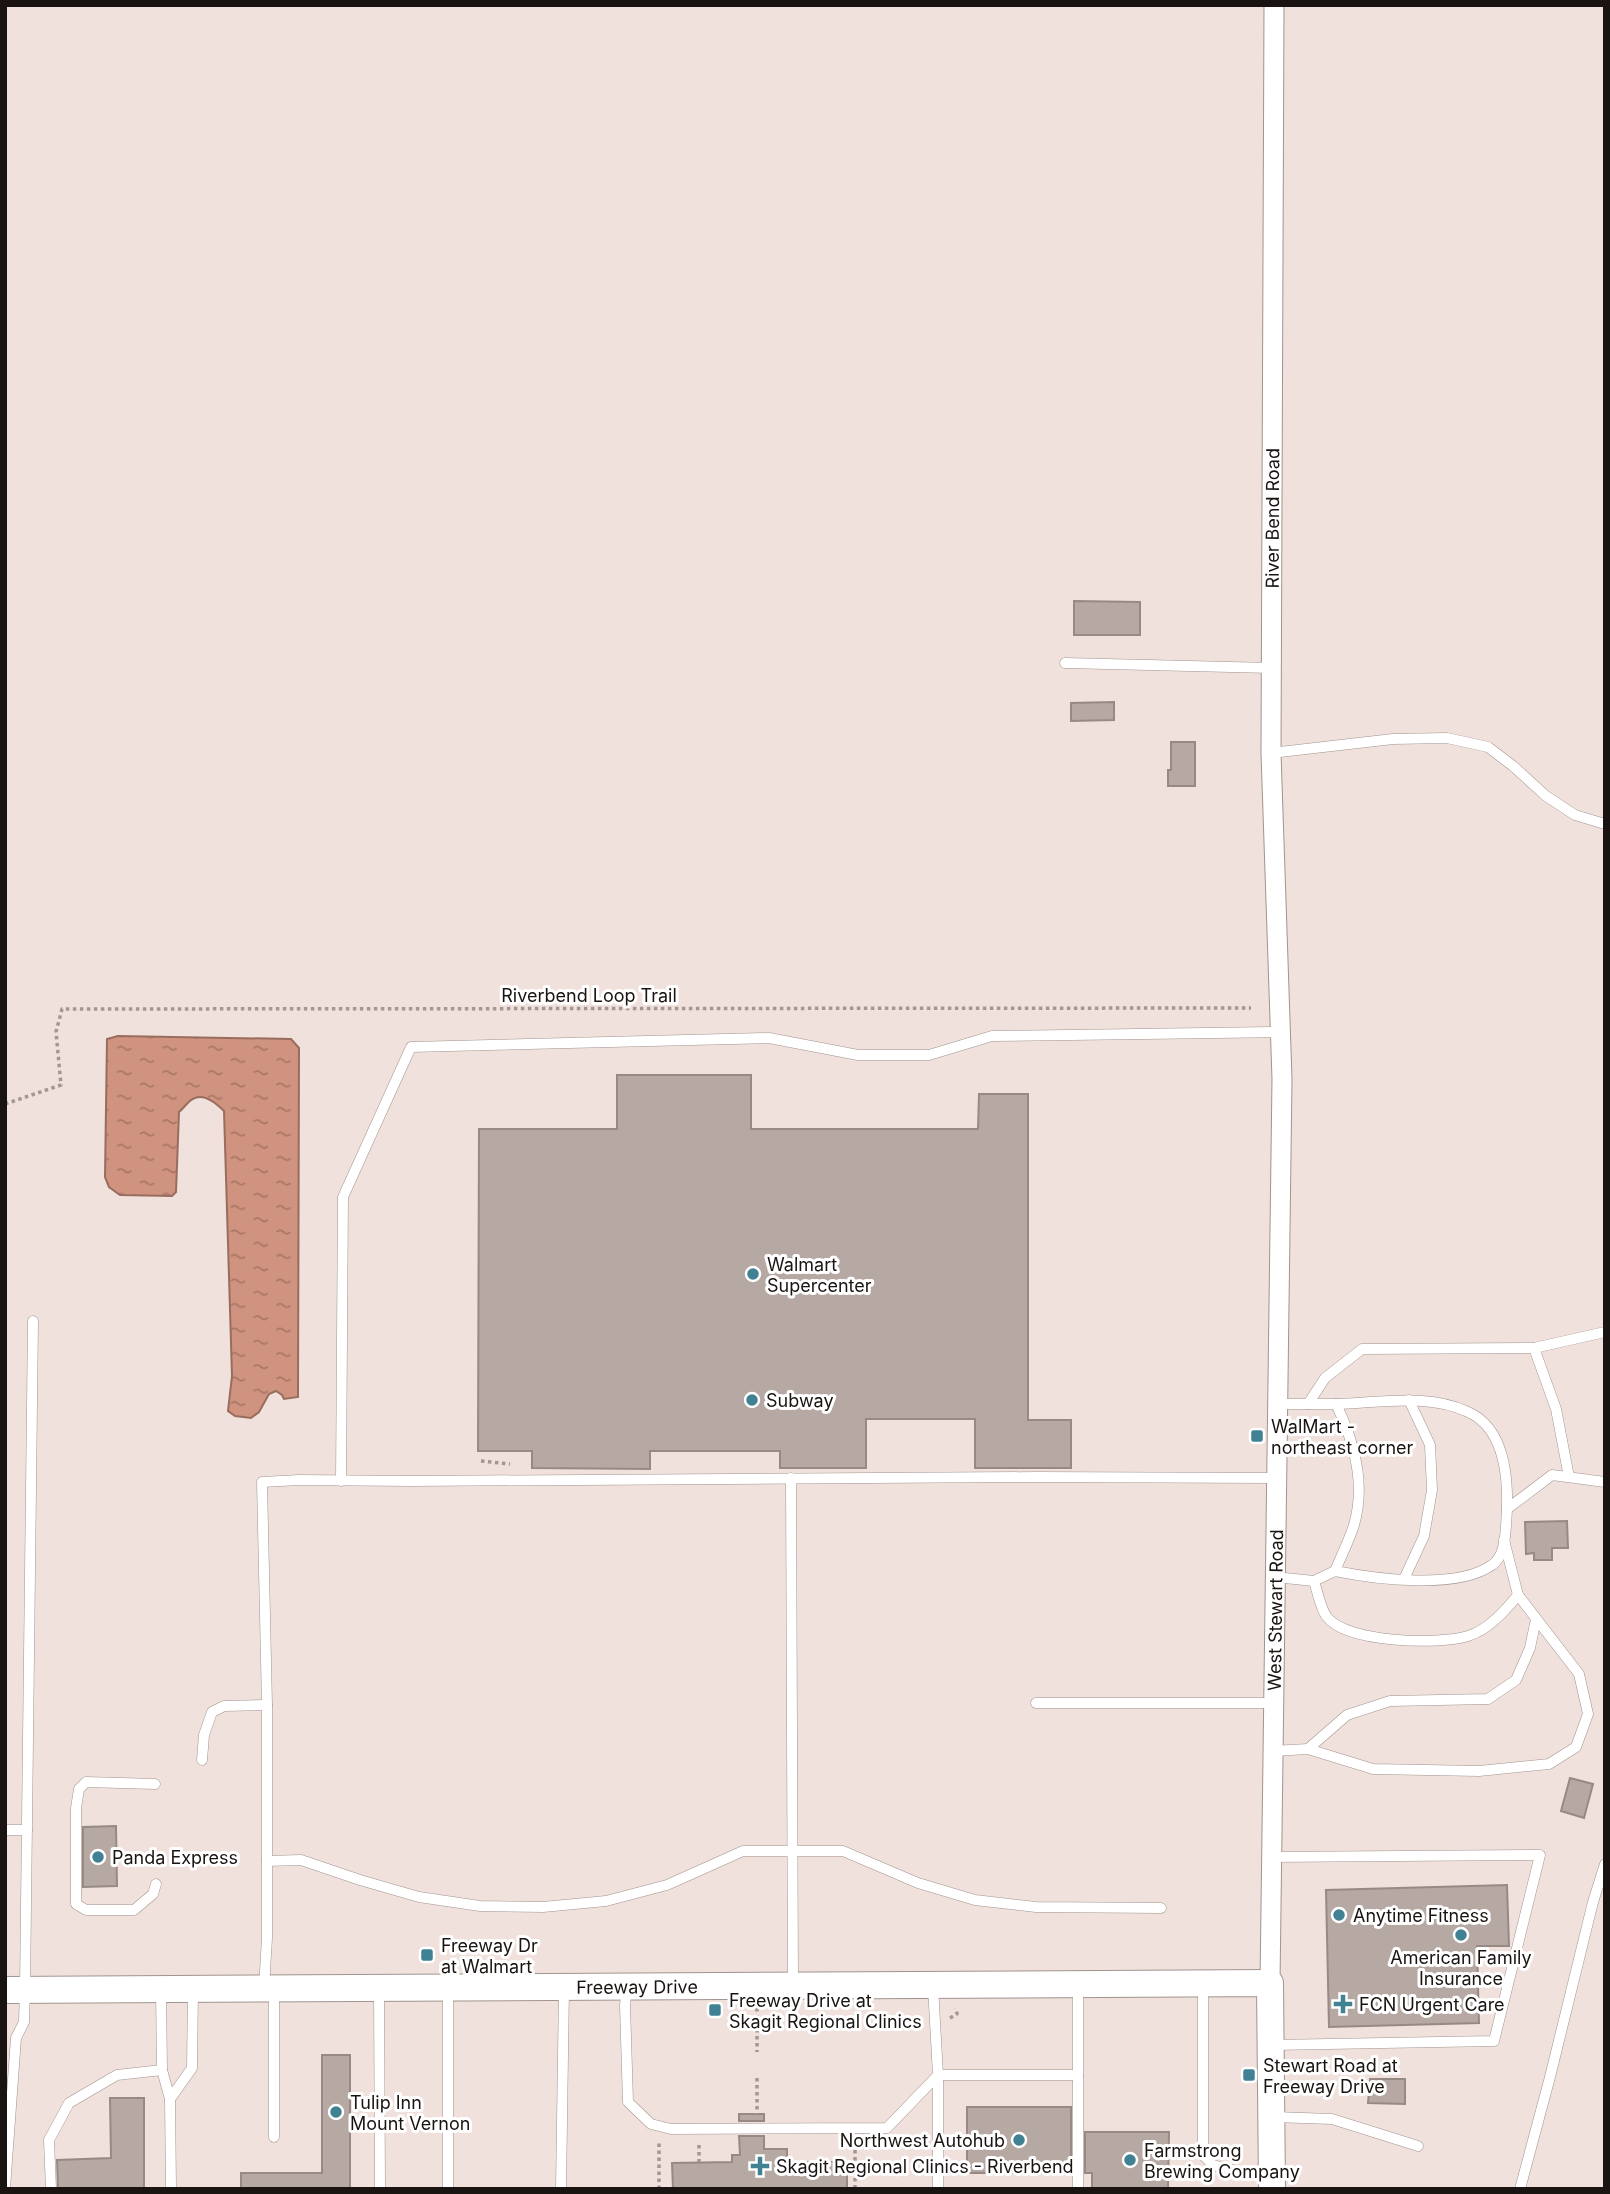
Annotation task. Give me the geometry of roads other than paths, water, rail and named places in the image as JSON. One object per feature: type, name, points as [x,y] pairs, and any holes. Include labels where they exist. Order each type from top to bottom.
[{"type":"street","name":"River Bend Road","points":[[1274,5],[1271,753],[1280,1032]]},
{"type":"street","name":"West Stewart Road","points":[[1272,2181],[1270,1857],[1282,1079],[1280,1032]]},
{"type":"street","name":"Freeway Drive","points":[[15,1990],[1270,1983]]},
{"type":"lane","points":[[1065,663],[1272,668]]},
{"type":"lane","points":[[1271,753],[1393,739],[1447,738],[1488,747],[1555,802],[1575,815],[1605,824]]},
{"type":"lane","points":[[341,1482],[343,1197],[411,1047],[769,1038],[858,1055],[929,1055],[992,1036],[1280,1032]]},
{"type":"lane","points":[[5,2188],[16,2038],[24,2022],[15,1990],[27,1830],[33,1321]]},
{"type":"lane","points":[[1308,1404],[1325,1378],[1362,1349],[1534,1348],[1605,1332]]},
{"type":"lane","points":[[1534,1348],[1556,1409],[1569,1477]]},
{"type":"lane","points":[[1275,1577],[1314,1581],[1335,1571],[1369,1578],[1404,1579],[1455,1579],[1476,1574],[1495,1564],[1504,1547],[1507,1509],[1506,1475],[1500,1450],[1488,1426],[1471,1412],[1447,1404],[1409,1400],[1277,1404]]},
{"type":"lane","points":[[1404,1579],[1424,1536],[1432,1490],[1430,1445],[1409,1400]]},
{"type":"lane","points":[[1335,1571],[1354,1524],[1358,1492],[1357,1458],[1336,1404]]},
{"type":"lane","points":[[1507,1509],[1552,1475],[1605,1482]]},
{"type":"lane","points":[[791,1478],[793,1986]]},
{"type":"lane","points":[[274,2137],[267,1938],[267,1705],[262,1482],[1276,1478]]},
{"type":"lane","points":[[1272,1751],[1308,1749],[1373,1769],[1479,1771],[1549,1763],[1576,1747],[1588,1714],[1579,1674],[1518,1595],[1504,1540]]},
{"type":"lane","points":[[1314,1581],[1326,1616],[1347,1631],[1423,1641],[1470,1636],[1489,1624],[1518,1595]]},
{"type":"lane","points":[[1308,1749],[1346,1715],[1391,1701],[1488,1699],[1516,1680],[1530,1648],[1536,1619]]},
{"type":"lane","points":[[1036,1703],[1273,1703]]},
{"type":"lane","points":[[202,1760],[204,1735],[212,1712],[224,1706],[267,1705]]},
{"type":"lane","points":[[155,1784],[86,1782],[79,1789],[76,1808],[76,1904],[86,1910],[134,1910],[153,1894],[156,1884]]},
{"type":"lane","points":[[5,1830],[27,1830]]},
{"type":"lane","points":[[267,1861],[301,1860],[419,1897],[481,1906],[543,1907],[606,1902],[667,1885],[743,1851],[843,1851],[918,1883],[975,1900],[1036,1907],[1161,1908]]},
{"type":"lane","points":[[1270,1857],[1540,1855],[1494,2041],[1270,2045]]},
{"type":"lane","points":[[1520,2189],[1605,1864]]},
{"type":"lane","points":[[1203,1983],[1203,2155],[1213,2165],[1272,2181]]},
{"type":"lane","points":[[1078,1984],[1079,2189]]},
{"type":"lane","points":[[933,1985],[938,2075],[938,2189]]},
{"type":"lane","points":[[561,2189],[564,1987]]},
{"type":"lane","points":[[627,1987],[625,2005],[628,2102],[651,2124],[671,2129],[887,2128],[938,2075],[1078,2075]]},
{"type":"lane","points":[[379,1988],[380,2189]]},
{"type":"lane","points":[[448,1988],[448,2189]]},
{"type":"lane","points":[[162,1989],[162,2070],[170,2099],[171,2189]]},
{"type":"lane","points":[[170,2099],[192,2068],[192,1989]]},
{"type":"lane","points":[[51,2189],[50,2140],[69,2103],[117,2076],[162,2070]]},
{"type":"lane","points":[[1270,2117],[1332,2119],[1418,2146]]},
{"type":"water","points":[[118,1036],[291,1039],[299,1048],[298,1397],[284,1399],[276,1391],[269,1394],[259,1412],[251,1418],[235,1416],[228,1411],[232,1376],[224,1111],[210,1100],[197,1097],[179,1112],[176,1192],[172,1196],[120,1195],[109,1187],[105,1177],[107,1039]]},
{"type":"place","name":"Walmart Supercenter","points":[[753,1274]]},
{"type":"place","name":"Subway","points":[[752,1400]]},
{"type":"place","name":"WalMart - northeast corner","points":[[1257,1436]]},
{"type":"place","name":"Panda Express","points":[[98,1857]]},
{"type":"place","name":"Anytime Fitness","points":[[1339,1915]]},
{"type":"place","name":"American Family Insurance","points":[[1461,1935]]},
{"type":"place","name":"Freeway Dr at Walmart","points":[[427,1955]]},
{"type":"place","name":"FCN Urgent Care","points":[[1343,2004]]},
{"type":"place","name":"Freeway Drive at Skagit Regional Clinics","points":[[715,2010]]},
{"type":"place","name":"Stewart Road at Freeway Drive","points":[[1249,2075]]},
{"type":"place","name":"Tulip Inn Mount Vernon","points":[[336,2112]]},
{"type":"place","name":"Northwest Autohub","points":[[1019,2140]]},
{"type":"place","name":"Farmstrong Brewing Company","points":[[1130,2160]]},
{"type":"place","name":"Skagit Regional Clinics - Riverbend","points":[[760,2166]]}]
